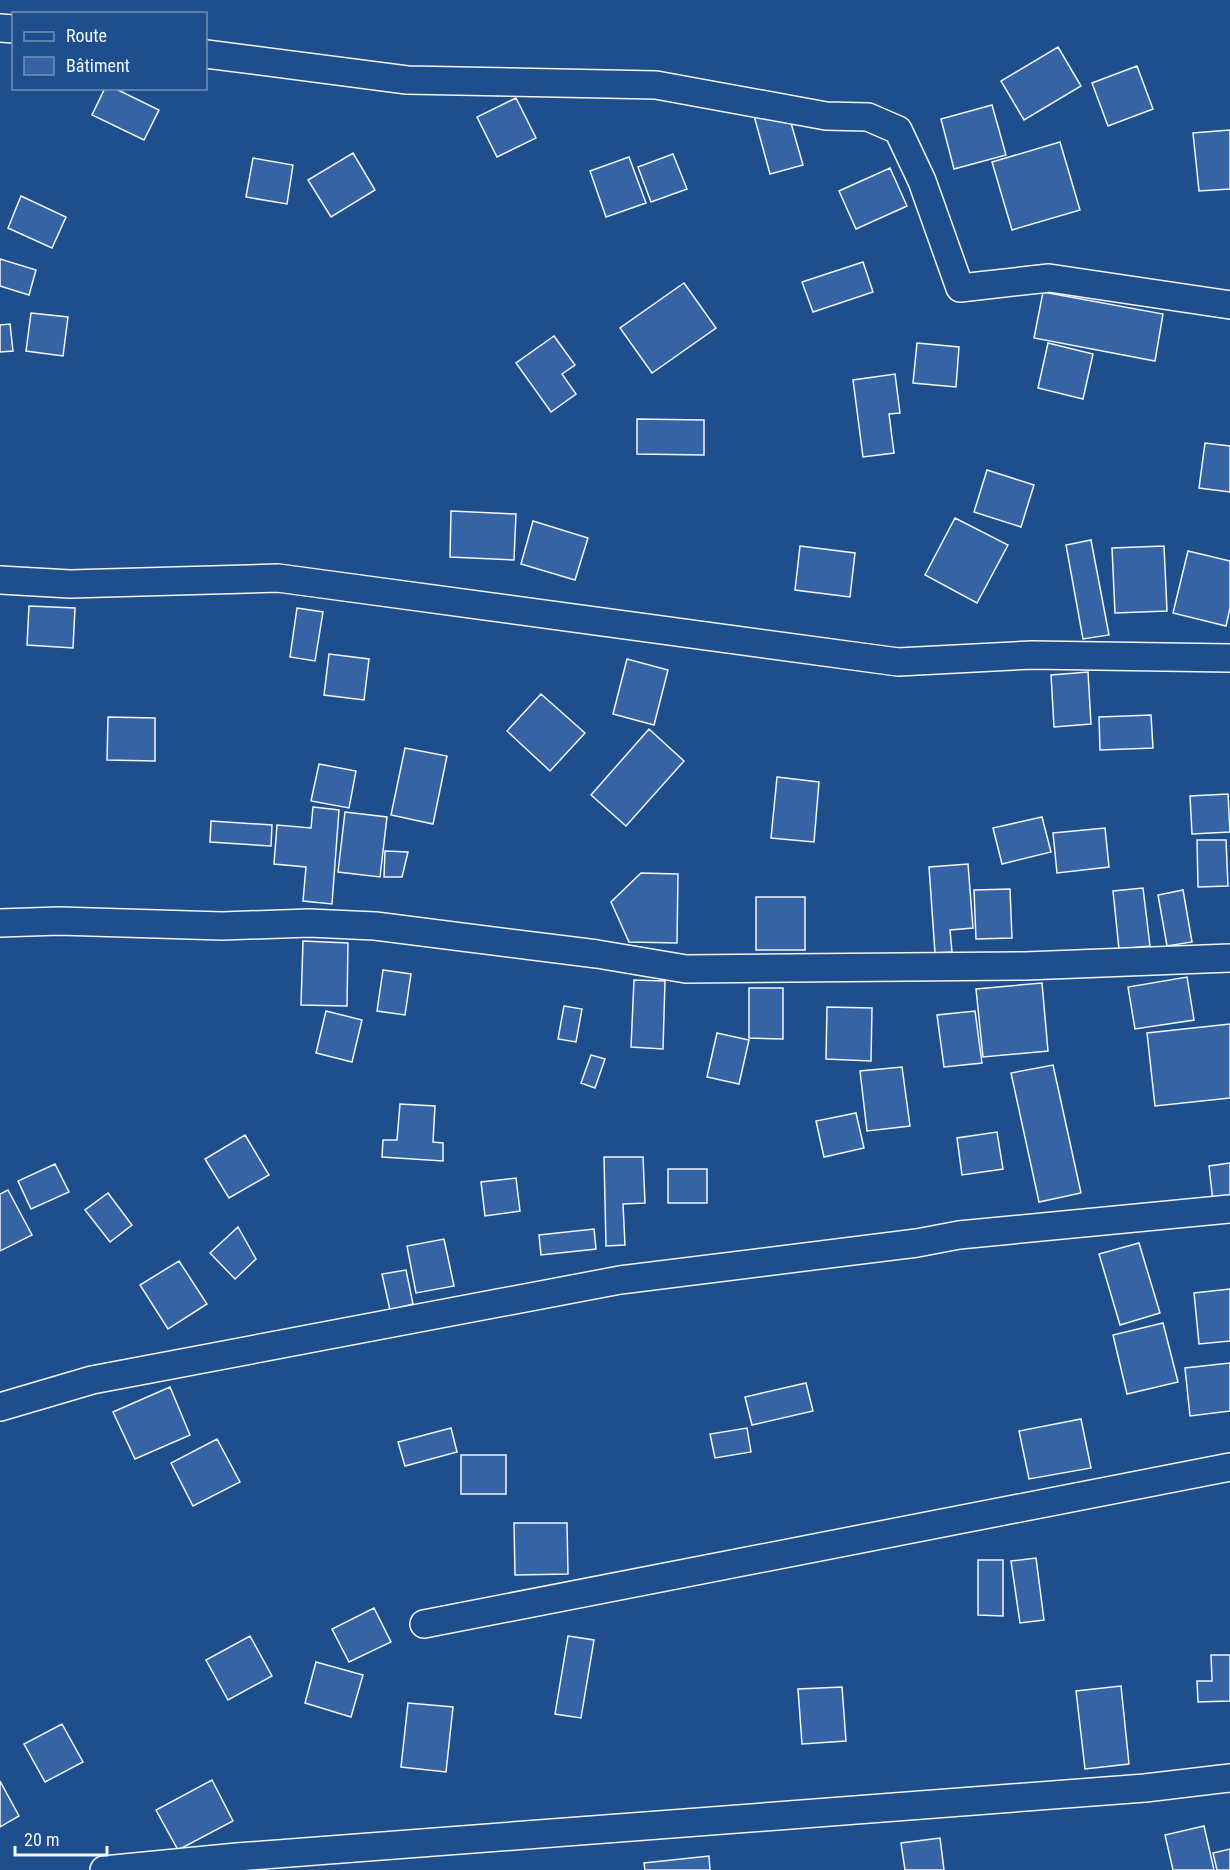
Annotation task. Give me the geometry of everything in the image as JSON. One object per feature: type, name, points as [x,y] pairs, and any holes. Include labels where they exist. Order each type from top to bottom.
[{"type":"street","points":[[207,54],[407,80],[656,85],[826,116],[868,117],[898,130],[922,182],[960,288],[1049,278],[1230,305]]},
{"type":"street","points":[[0,580],[70,584],[278,578],[898,662],[1032,655],[1230,658]]},
{"type":"street","points":[[0,923],[59,921],[222,926],[309,923],[375,926],[597,954],[686,969],[1013,966],[1230,958]]},
{"type":"street","points":[[0,1407],[92,1380],[620,1280],[917,1243],[959,1234],[1230,1209]]},
{"type":"street","points":[[424,1624],[1230,1467]]},
{"type":"street","points":[[104,1870],[237,1857],[1145,1788],[1230,1778]]},
{"type":"building","points":[[1058,47],[1081,86],[1024,120],[1001,81]]},
{"type":"building","points":[[1137,66],[1153,109],[1108,126],[1092,83]]},
{"type":"building","points":[[104,90],[118,90],[159,110],[144,140],[92,115]]},
{"type":"building","points":[[516,98],[536,138],[497,157],[477,117]]},
{"type":"building","points":[[992,105],[1006,155],[954,169],[941,119]]},
{"type":"building","points":[[753,112],[789,116],[803,165],[770,174]]},
{"type":"building","points":[[1230,130],[1230,189],[1199,191],[1193,133]]},
{"type":"building","points":[[1060,142],[1080,210],[1012,230],[992,162]]},
{"type":"building","points":[[353,153],[375,190],[331,217],[308,180]]},
{"type":"building","points":[[673,154],[687,189],[651,202],[638,167]]},
{"type":"building","points":[[629,157],[646,203],[606,217],[590,171]]},
{"type":"building","points":[[253,158],[293,165],[287,204],[246,197]]},
{"type":"building","points":[[890,168],[907,206],[856,229],[839,191]]},
{"type":"building","points":[[21,196],[66,217],[52,248],[8,228]]},
{"type":"building","points":[[0,259],[36,270],[29,295],[0,286]]},
{"type":"building","points":[[863,262],[873,292],[813,312],[802,282]]},
{"type":"building","points":[[684,283],[716,328],[652,373],[620,328]]},
{"type":"building","points":[[1043,292],[1163,314],[1155,361],[1034,338]]},
{"type":"building","points":[[31,313],[68,317],[63,356],[26,351]]},
{"type":"building","points":[[10,324],[13,351],[0,352],[0,325]]},
{"type":"building","points":[[554,336],[575,365],[562,374],[576,394],[551,412],[516,363]]},
{"type":"building","points":[[917,343],[959,347],[956,387],[913,383]]},
{"type":"building","points":[[1048,343],[1093,354],[1083,399],[1038,388]]},
{"type":"building","points":[[895,374],[900,413],[889,414],[894,453],[863,457],[853,380]]},
{"type":"building","points":[[637,419],[704,420],[704,455],[637,454]]},
{"type":"building","points":[[1205,443],[1230,446],[1230,492],[1199,488]]},
{"type":"building","points":[[987,470],[1034,485],[1021,527],[974,512]]},
{"type":"building","points":[[451,511],[516,514],[514,560],[450,557]]},
{"type":"building","points":[[955,518],[1008,545],[977,603],[925,575]]},
{"type":"building","points":[[533,521],[588,538],[575,580],[521,564]]},
{"type":"building","points":[[1091,540],[1109,635],[1083,639],[1066,545]]},
{"type":"building","points":[[800,546],[855,553],[850,597],[795,590]]},
{"type":"building","points":[[1164,546],[1167,611],[1115,613],[1112,548]]},
{"type":"building","points":[[1188,551],[1230,561],[1230,608],[1226,626],[1173,613]]},
{"type":"building","points":[[29,606],[75,608],[73,648],[27,645]]},
{"type":"building","points":[[297,608],[323,612],[315,661],[290,657]]},
{"type":"building","points":[[329,654],[369,659],[364,700],[324,695]]},
{"type":"building","points":[[627,659],[668,670],[654,725],[613,714]]},
{"type":"building","points":[[1088,672],[1091,724],[1054,727],[1051,675]]},
{"type":"building","points":[[541,694],[585,733],[550,771],[507,731]]},
{"type":"building","points":[[1151,715],[1153,748],[1100,750],[1099,717]]},
{"type":"building","points":[[108,717],[155,718],[155,761],[107,760]]},
{"type":"building","points":[[649,729],[684,761],[626,826],[591,795]]},
{"type":"building","points":[[405,748],[447,756],[433,824],[391,815]]},
{"type":"building","points":[[319,764],[356,771],[349,808],[311,801]]},
{"type":"building","points":[[777,777],[819,782],[814,842],[771,838]]},
{"type":"building","points":[[1228,794],[1230,832],[1192,834],[1190,796]]},
{"type":"building","points":[[313,807],[339,810],[332,904],[303,901],[306,867],[274,864],[277,825],[311,828]]},
{"type":"building","points":[[345,812],[387,817],[380,877],[338,872]]},
{"type":"building","points":[[1042,817],[1051,852],[1002,864],[993,828]]},
{"type":"building","points":[[211,821],[272,825],[271,846],[210,842]]},
{"type":"building","points":[[1105,828],[1109,867],[1057,873],[1053,833]]},
{"type":"building","points":[[1197,840],[1226,840],[1228,886],[1198,887]]},
{"type":"building","points":[[385,851],[408,852],[402,877],[384,877]]},
{"type":"building","points":[[968,864],[973,928],[950,930],[952,952],[935,953],[929,867]]},
{"type":"building","points":[[641,873],[678,874],[677,943],[629,942],[611,902]]},
{"type":"building","points":[[1143,888],[1150,946],[1119,949],[1113,891]]},
{"type":"building","points":[[1010,889],[1012,938],[976,939],[974,890]]},
{"type":"building","points":[[1183,890],[1192,942],[1167,946],[1158,895]]},
{"type":"building","points":[[756,897],[805,897],[805,950],[756,950]]},
{"type":"building","points":[[303,941],[348,943],[347,1006],[301,1005]]},
{"type":"building","points":[[383,970],[411,974],[405,1015],[377,1011]]},
{"type":"building","points":[[1187,977],[1194,1020],[1135,1029],[1128,987]]},
{"type":"building","points":[[634,980],[665,981],[663,1049],[631,1047]]},
{"type":"building","points":[[1042,983],[1048,1051],[983,1057],[976,989]]},
{"type":"building","points":[[749,988],[783,988],[783,1039],[749,1038]]},
{"type":"building","points":[[564,1006],[582,1009],[576,1042],[558,1039]]},
{"type":"building","points":[[827,1007],[872,1008],[871,1061],[826,1059]]},
{"type":"building","points":[[326,1011],[362,1020],[352,1062],[316,1053]]},
{"type":"building","points":[[975,1011],[982,1063],[944,1067],[937,1015]]},
{"type":"building","points":[[1230,1024],[1230,1098],[1155,1106],[1147,1033]]},
{"type":"building","points":[[717,1033],[749,1040],[739,1084],[707,1077]]},
{"type":"building","points":[[591,1055],[605,1059],[595,1088],[581,1083]]},
{"type":"building","points":[[1053,1065],[1081,1193],[1039,1202],[1011,1073]]},
{"type":"building","points":[[902,1067],[910,1126],[867,1131],[860,1071]]},
{"type":"building","points":[[400,1104],[435,1106],[433,1142],[443,1143],[443,1161],[382,1157],[383,1140],[397,1140]]},
{"type":"building","points":[[856,1113],[864,1148],[824,1157],[816,1121]]},
{"type":"building","points":[[997,1132],[1003,1169],[962,1175],[957,1138]]},
{"type":"building","points":[[245,1135],[269,1175],[229,1198],[205,1159]]},
{"type":"building","points":[[604,1157],[643,1157],[645,1203],[623,1204],[625,1245],[606,1246]]},
{"type":"building","points":[[1230,1163],[1230,1200],[1213,1202],[1209,1166]]},
{"type":"building","points":[[55,1164],[69,1192],[31,1209],[18,1181]]},
{"type":"building","points":[[668,1169],[707,1169],[707,1203],[668,1203]]},
{"type":"building","points":[[516,1178],[520,1211],[485,1216],[481,1182]]},
{"type":"building","points":[[8,1190],[32,1235],[0,1251],[0,1194]]},
{"type":"building","points":[[108,1193],[132,1225],[110,1242],[85,1210]]},
{"type":"building","points":[[238,1227],[256,1259],[235,1279],[210,1253]]},
{"type":"building","points":[[594,1229],[596,1249],[541,1255],[539,1235]]},
{"type":"building","points":[[444,1239],[454,1286],[416,1293],[407,1246]]},
{"type":"building","points":[[1139,1243],[1160,1313],[1120,1325],[1099,1254]]},
{"type":"building","points":[[179,1261],[207,1304],[168,1329],[140,1285]]},
{"type":"building","points":[[406,1270],[413,1304],[390,1310],[382,1274]]},
{"type":"building","points":[[1230,1289],[1230,1341],[1199,1344],[1194,1293]]},
{"type":"building","points":[[1163,1323],[1178,1382],[1127,1394],[1113,1335]]},
{"type":"building","points":[[1230,1363],[1230,1411],[1190,1416],[1185,1368]]},
{"type":"building","points":[[806,1383],[813,1411],[752,1425],[745,1397]]},
{"type":"building","points":[[170,1387],[190,1435],[135,1459],[113,1412]]},
{"type":"building","points":[[1081,1419],[1091,1468],[1029,1479],[1019,1431]]},
{"type":"building","points":[[451,1428],[457,1452],[405,1466],[398,1442]]},
{"type":"building","points":[[747,1428],[751,1452],[715,1458],[710,1434]]},
{"type":"building","points":[[217,1439],[240,1482],[193,1506],[171,1463]]},
{"type":"building","points":[[461,1455],[506,1455],[506,1494],[461,1494]]},
{"type":"building","points":[[514,1523],[567,1523],[568,1574],[515,1575]]},
{"type":"building","points":[[1036,1558],[1044,1620],[1020,1623],[1011,1561]]},
{"type":"building","points":[[978,1560],[1003,1560],[1003,1616],[978,1615]]},
{"type":"building","points":[[374,1608],[391,1642],[349,1662],[332,1629]]},
{"type":"building","points":[[250,1636],[272,1676],[228,1700],[206,1660]]},
{"type":"building","points":[[568,1636],[594,1640],[581,1718],[555,1714]]},
{"type":"building","points":[[1211,1655],[1230,1655],[1230,1701],[1198,1702],[1197,1681],[1212,1681]]},
{"type":"building","points":[[316,1662],[363,1675],[351,1717],[305,1703]]},
{"type":"building","points":[[1121,1686],[1129,1764],[1085,1769],[1076,1691]]},
{"type":"building","points":[[842,1687],[846,1741],[802,1744],[798,1689]]},
{"type":"building","points":[[408,1703],[453,1707],[446,1772],[401,1767]]},
{"type":"building","points":[[62,1724],[83,1762],[45,1782],[24,1744]]},
{"type":"building","points":[[212,1780],[233,1821],[178,1850],[156,1810]]},
{"type":"building","points":[[0,1781],[19,1816],[0,1827]]},
{"type":"building","points":[[1204,1826],[1214,1870],[1173,1870],[1165,1835]]},
{"type":"building","points":[[940,1838],[944,1870],[905,1870],[901,1843]]},
{"type":"building","points":[[1230,1849],[1230,1870],[1217,1870],[1213,1853]]},
{"type":"building","points":[[709,1856],[710,1870],[645,1870],[644,1863]]}]
